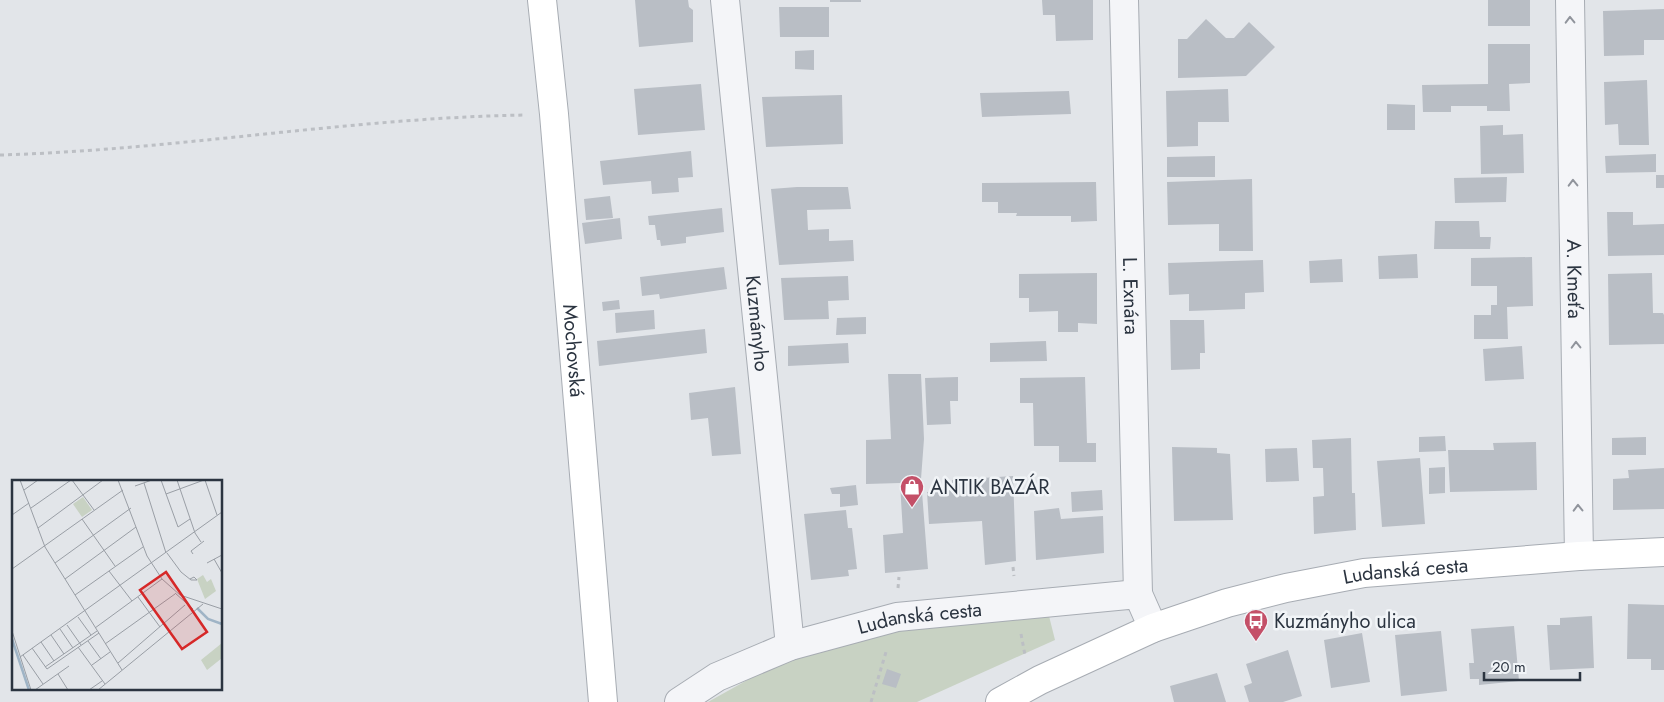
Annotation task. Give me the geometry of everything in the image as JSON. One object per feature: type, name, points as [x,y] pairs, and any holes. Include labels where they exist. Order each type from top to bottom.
[{"type":"street","name":"Mochovská","points":[[542,0],[554,114],[603,702]]},
{"type":"street","name":"Kuzmányho","points":[[725,0],[790,646]]},
{"type":"street","name":"L. Exnára","points":[[1124,0],[1138,594]]},
{"type":"street","name":"A. Kmeťa","points":[[1570,0],[1579,556]]},
{"type":"street","name":"Ludanská cesta","points":[[1000,702],[1040,680],[1152,628],[1227,604],[1286,588],[1364,573],[1579,556],[1664,552]]},
{"type":"street","name":"Ludanská cesta","points":[[679,702],[717,677],[790,646],[897,618],[1138,594]]},
{"type":"street","points":[[1138,594],[1152,628]]},
{"type":"path","points":[[0,155],[141,147],[320,129],[478,116],[554,114]]},
{"type":"green space","points":[[1049,616],[1055,640],[917,702],[708,702],[778,663],[900,630]]},
{"type":"building","points":[[635,0],[688,0],[689,7],[693,10],[693,42],[639,47]]},
{"type":"building","points":[[830,0],[861,0],[861,2],[830,2]]},
{"type":"building","points":[[1042,0],[1093,0],[1093,40],[1056,41],[1055,15],[1043,15]]},
{"type":"building","points":[[1488,0],[1530,0],[1530,26],[1488,26]]},
{"type":"building","points":[[779,7],[829,7],[829,37],[780,37]]},
{"type":"building","points":[[1664,9],[1664,40],[1644,40],[1644,55],[1604,56],[1603,11]]},
{"type":"building","points":[[1206,19],[1226,38],[1234,38],[1249,22],[1275,47],[1246,76],[1178,78],[1178,39],[1187,39]]},
{"type":"building","points":[[1488,44],[1530,44],[1530,83],[1509,84],[1510,111],[1487,111],[1487,106],[1451,106],[1451,112],[1423,112],[1422,85],[1488,84]]},
{"type":"building","points":[[814,50],[814,70],[795,69],[795,51]]},
{"type":"building","points":[[1647,80],[1649,145],[1619,145],[1618,124],[1605,125],[1604,82]]},
{"type":"building","points":[[701,84],[705,130],[638,135],[634,89]]},
{"type":"building","points":[[1228,89],[1229,122],[1198,122],[1198,146],[1167,147],[1166,91]]},
{"type":"building","points":[[1069,91],[1071,114],[982,117],[980,93]]},
{"type":"building","points":[[842,95],[843,144],[766,147],[762,97]]},
{"type":"building","points":[[1387,104],[1415,105],[1415,130],[1387,130]]},
{"type":"building","points":[[1503,125],[1503,135],[1523,134],[1524,173],[1481,174],[1480,126]]},
{"type":"building","points":[[691,151],[693,177],[678,178],[679,192],[652,194],[651,181],[603,185],[600,161]]},
{"type":"building","points":[[1656,154],[1656,172],[1606,173],[1605,156]]},
{"type":"building","points":[[1215,156],[1215,177],[1167,177],[1167,157]]},
{"type":"building","points":[[1656,175],[1664,175],[1664,188],[1656,188]]},
{"type":"building","points":[[1507,177],[1506,202],[1455,203],[1454,178]]},
{"type":"building","points":[[1252,179],[1253,251],[1219,251],[1219,224],[1168,225],[1167,182]]},
{"type":"building","points":[[1096,182],[1097,221],[1071,222],[1071,216],[1016,216],[1017,213],[998,213],[998,202],[982,202],[982,183]]},
{"type":"building","points":[[848,187],[851,209],[807,210],[808,230],[829,229],[829,241],[853,240],[854,261],[779,265],[771,189]]},
{"type":"building","points":[[610,196],[613,218],[586,220],[584,199]]},
{"type":"building","points":[[722,208],[724,232],[686,237],[686,243],[661,246],[660,240],[657,240],[655,225],[649,225],[648,216]]},
{"type":"building","points":[[1607,212],[1633,212],[1633,225],[1664,224],[1664,255],[1608,256]]},
{"type":"building","points":[[620,218],[622,239],[585,244],[582,223]]},
{"type":"building","points":[[1435,221],[1479,221],[1480,237],[1491,237],[1490,249],[1434,249]]},
{"type":"building","points":[[1417,254],[1418,278],[1379,279],[1378,256]]},
{"type":"building","points":[[1532,257],[1533,306],[1507,307],[1508,339],[1474,339],[1474,315],[1491,315],[1491,305],[1497,305],[1497,286],[1471,286],[1471,258]]},
{"type":"building","points":[[1342,259],[1343,282],[1310,283],[1309,261]]},
{"type":"building","points":[[1263,260],[1264,292],[1245,293],[1245,309],[1189,311],[1189,294],[1169,295],[1168,263]]},
{"type":"building","points":[[724,267],[727,289],[660,299],[659,294],[642,296],[640,277]]},
{"type":"building","points":[[1097,273],[1097,324],[1078,323],[1078,332],[1058,332],[1058,311],[1029,312],[1029,298],[1019,298],[1019,274]]},
{"type":"building","points":[[1652,273],[1653,313],[1663,313],[1664,315],[1664,344],[1609,345],[1608,274]]},
{"type":"building","points":[[848,276],[849,300],[828,301],[829,319],[784,320],[781,278]]},
{"type":"building","points":[[619,300],[620,309],[603,311],[602,302]]},
{"type":"building","points":[[654,310],[655,329],[616,333],[615,313]]},
{"type":"building","points":[[866,317],[866,334],[836,335],[837,318]]},
{"type":"building","points":[[1170,320],[1204,320],[1205,353],[1200,353],[1200,369],[1171,370]]},
{"type":"building","points":[[705,329],[707,353],[599,366],[597,341]]},
{"type":"building","points":[[1046,341],[1047,361],[990,362],[990,343]]},
{"type":"building","points":[[848,343],[849,363],[788,366],[788,346]]},
{"type":"building","points":[[1522,346],[1524,379],[1485,381],[1483,349]]},
{"type":"building","points":[[888,374],[921,374],[924,439],[921,479],[928,569],[885,573],[883,535],[903,533],[900,483],[866,484],[866,440],[891,439]]},
{"type":"building","points":[[958,377],[958,401],[950,401],[951,424],[927,425],[925,378]]},
{"type":"building","points":[[1085,377],[1087,443],[1096,443],[1096,462],[1059,462],[1059,446],[1034,446],[1033,403],[1020,403],[1020,378]]},
{"type":"building","points":[[735,387],[741,454],[712,456],[708,418],[691,420],[689,393]]},
{"type":"building","points":[[1445,436],[1446,451],[1419,452],[1419,437]]},
{"type":"building","points":[[1646,437],[1646,455],[1612,455],[1612,438]]},
{"type":"building","points":[[1351,438],[1352,493],[1355,493],[1356,530],[1314,534],[1313,497],[1324,496],[1323,468],[1313,468],[1312,440]]},
{"type":"building","points":[[1536,442],[1537,490],[1450,492],[1448,450],[1494,450],[1493,443]]},
{"type":"building","points":[[1172,447],[1217,448],[1217,453],[1230,454],[1233,520],[1174,521]]},
{"type":"building","points":[[1297,448],[1299,481],[1266,482],[1265,449]]},
{"type":"building","points":[[1420,458],[1425,524],[1382,527],[1377,461]]},
{"type":"building","points":[[1445,467],[1445,493],[1429,494],[1429,468]]},
{"type":"building","points":[[1664,468],[1664,509],[1613,510],[1613,479],[1629,478],[1628,470]]},
{"type":"building","points":[[1013,476],[1016,561],[985,565],[982,521],[929,524],[927,492],[952,490],[952,480]]},
{"type":"building","points":[[856,485],[858,505],[840,507],[840,494],[832,494],[830,488]]},
{"type":"building","points":[[1102,490],[1103,510],[1072,512],[1071,492]]},
{"type":"building","points":[[1059,508],[1061,519],[1103,516],[1104,553],[1036,560],[1034,511]]},
{"type":"building","points":[[846,510],[848,528],[852,528],[857,569],[848,570],[849,576],[811,580],[804,514]]},
{"type":"building","points":[[1628,604],[1664,605],[1664,670],[1651,670],[1651,659],[1627,659]]},
{"type":"building","points":[[1592,616],[1594,668],[1550,670],[1547,625],[1560,625],[1560,618]]},
{"type":"building","points":[[1514,626],[1519,681],[1479,685],[1479,679],[1470,679],[1469,663],[1474,663],[1471,629]]},
{"type":"building","points":[[1441,631],[1447,691],[1401,696],[1395,635]]},
{"type":"building","points":[[1362,633],[1370,682],[1331,688],[1324,640]]},
{"type":"building","points":[[1288,650],[1302,696],[1283,702],[1249,702],[1244,686],[1252,683],[1246,664]]},
{"type":"building","points":[[887,669],[901,674],[896,688],[882,684]]},
{"type":"building","points":[[1217,673],[1226,702],[1174,702],[1170,686]]},
{"type":"place","name":"ANTIK BAZÁR","points":[[912,508]]},
{"type":"place","name":"Kuzmányho ulica","points":[[1256,642]]}]
